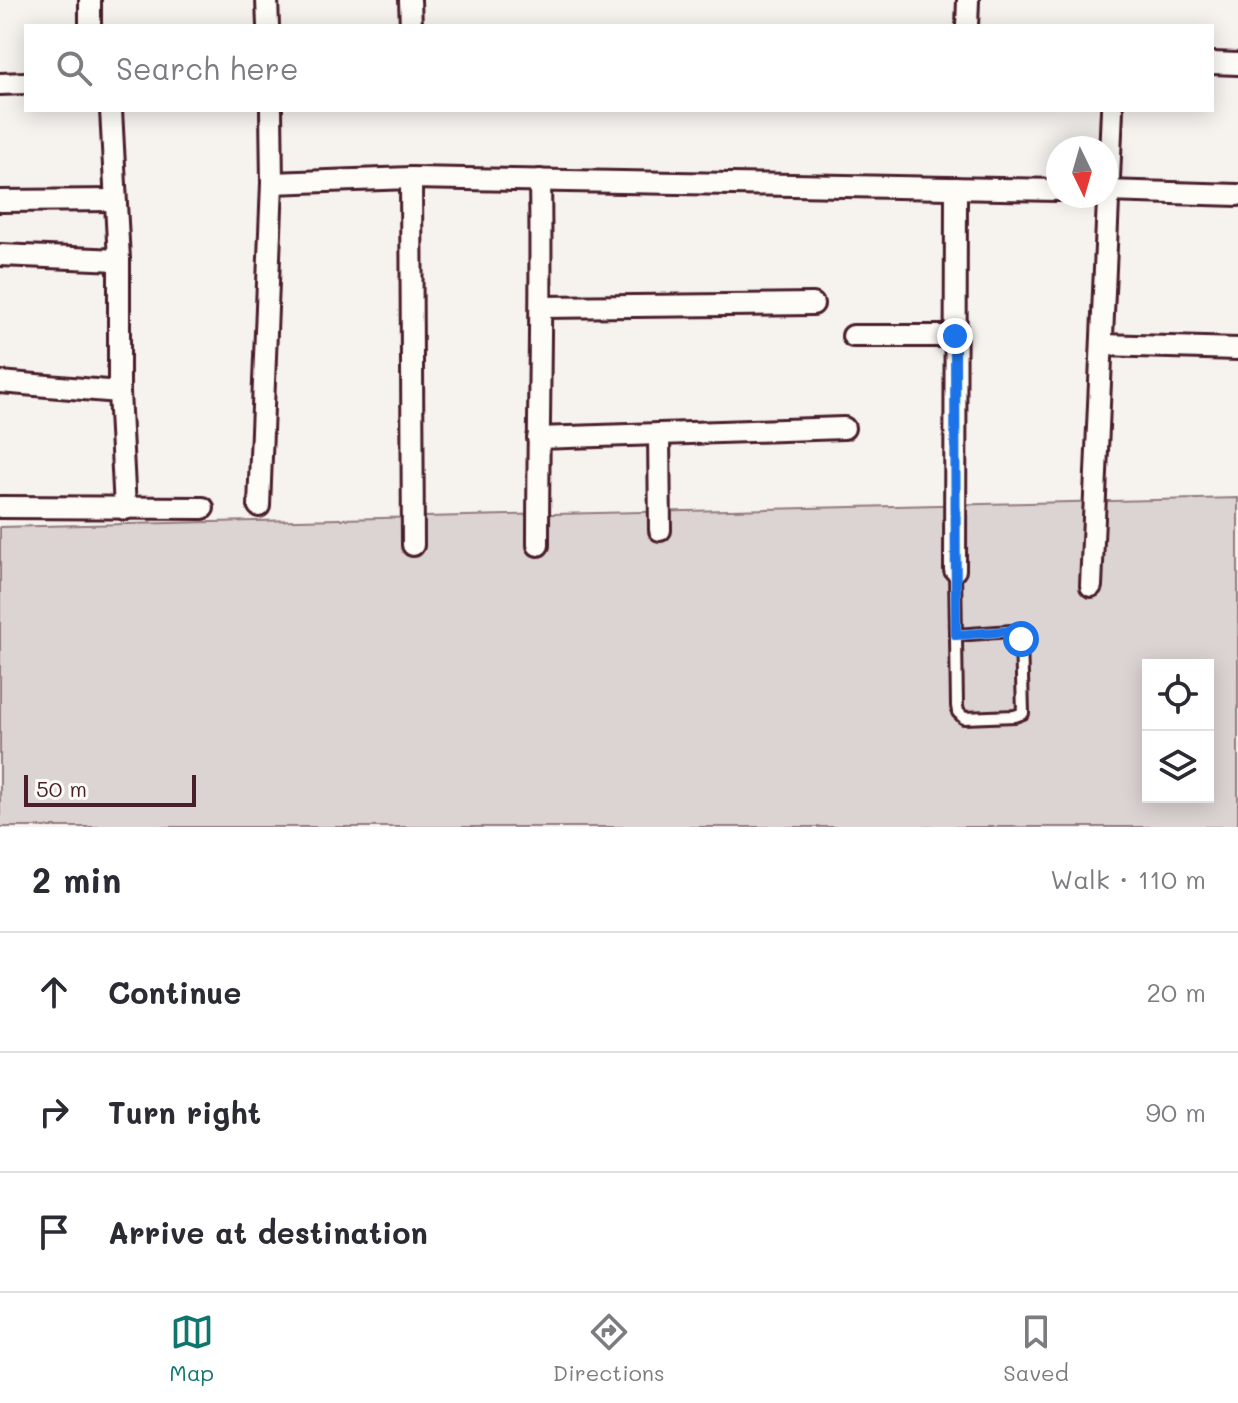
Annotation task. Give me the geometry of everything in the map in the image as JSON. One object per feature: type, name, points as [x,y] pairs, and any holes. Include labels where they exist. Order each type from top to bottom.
[{"type":"street","points":[[90,0],[90,24]]},
{"type":"street","points":[[267,0],[268,24]]},
{"type":"street","points":[[410,0],[411,24]]},
{"type":"street","points":[[967,24],[968,0]]},
{"type":"street","points":[[1214,63],[1238,64]]},
{"type":"street","points":[[0,84],[24,83]]},
{"type":"street","points":[[111,112],[119,260],[119,392],[125,509]]},
{"type":"street","points":[[259,506],[272,183],[271,112]]},
{"type":"street","points":[[1110,136],[1112,112]]},
{"type":"street","points":[[272,183],[411,178],[1046,190]]},
{"type":"street","points":[[411,178],[413,545]]},
{"type":"street","points":[[538,545],[542,307],[540,180]]},
{"type":"street","points":[[955,570],[956,188]]},
{"type":"street","points":[[1118,191],[1238,195]]},
{"type":"street","points":[[0,201],[115,200]]},
{"type":"street","points":[[1091,586],[1106,208]]},
{"type":"street","points":[[0,255],[119,260]]},
{"type":"street","points":[[542,307],[813,304]]},
{"type":"street","points":[[853,336],[955,336]]},
{"type":"street","points":[[1102,345],[1238,349]]},
{"type":"street","points":[[0,382],[119,392]]},
{"type":"street","points":[[538,438],[844,428]]},
{"type":"street","points":[[659,434],[660,530]]},
{"type":"street","points":[[0,507],[203,508]]},
{"type":"lane","points":[[955,570],[956,635],[958,712],[964,718],[1023,713],[1021,639],[1017,633],[956,635]]},
{"type":"shaded area","points":[[1238,498],[1238,827],[0,827],[0,527]]},
{"type":"route","points":[[955,336],[956,635],[1011,631],[1021,639]]}]
